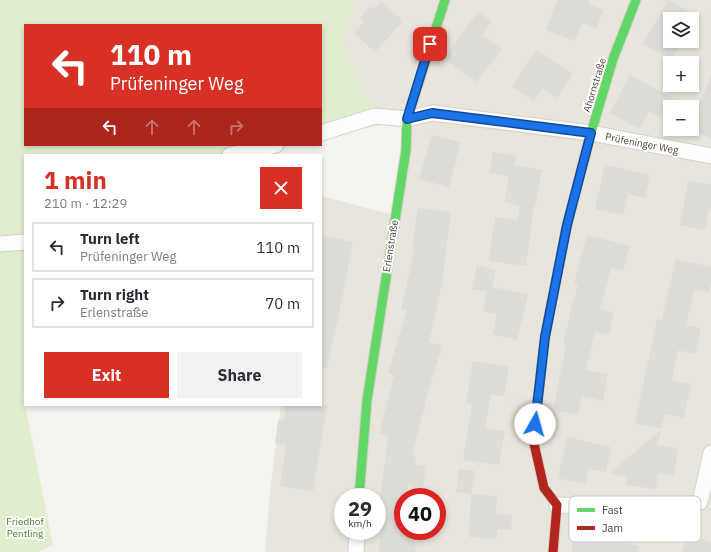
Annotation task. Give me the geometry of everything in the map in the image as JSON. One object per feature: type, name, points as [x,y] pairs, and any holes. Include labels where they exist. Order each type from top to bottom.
[{"type":"street","name":"Erlenstraße","points":[[360,488],[367,400],[406,150],[407,119],[445,0]]},
{"type":"street","name":"Ahornstraße","points":[[557,505],[544,488],[533,438],[545,337],[567,225],[591,133],[613,59],[636,0]]},
{"type":"street","name":"Prüfeninger Weg","points":[[322,133],[375,116],[407,119],[432,113],[591,133],[711,156]]},
{"type":"street","points":[[235,154],[271,146]]},
{"type":"street","points":[[0,244],[24,242]]},
{"type":"street","points":[[701,498],[711,453]]},
{"type":"street","points":[[553,552],[557,505],[569,505]]},
{"type":"street","points":[[356,552],[357,540]]},
{"type":"shaded area","points":[[357,0],[711,0],[711,552],[265,552],[270,493],[281,406],[322,406],[322,196],[394,215],[407,119],[378,112],[364,94],[342,43]]},
{"type":"green space","name":"Friedhof Pentling","points":[[0,0],[357,0],[342,43],[364,94],[378,112],[407,119],[322,138],[322,24],[24,24],[24,146],[288,146],[253,154],[24,154],[23,394],[24,406],[25,406],[53,545],[38,552],[0,552]]},
{"type":"building","points":[[557,0],[590,0],[588,4],[603,10],[597,28],[582,23],[575,41],[546,30]]},
{"type":"building","points":[[668,0],[690,12],[663,12],[663,48],[679,48],[674,56],[665,56],[643,44]]},
{"type":"building","points":[[381,1],[403,21],[375,52],[354,33],[364,22],[360,18],[370,6],[374,10]]},
{"type":"building","points":[[478,12],[492,21],[482,35],[502,49],[476,82],[444,58]]},
{"type":"building","points":[[536,50],[573,74],[557,98],[542,89],[534,101],[512,87]]},
{"type":"building","points":[[630,75],[675,100],[663,100],[663,117],[649,112],[639,129],[610,113]]},
{"type":"building","points":[[711,76],[711,138],[699,133],[699,105]]},
{"type":"building","points":[[432,135],[461,142],[449,187],[419,179]]},
{"type":"building","points":[[493,152],[516,156],[514,165],[542,170],[535,207],[534,206],[526,266],[489,261],[495,217],[517,220],[520,206],[504,202],[509,176],[489,173]]},
{"type":"building","points":[[605,165],[650,175],[645,198],[628,194],[623,215],[595,209]]},
{"type":"building","points":[[688,181],[711,185],[711,209],[709,209],[705,230],[680,225]]},
{"type":"building","points":[[418,208],[451,212],[444,274],[429,342],[442,346],[425,402],[412,455],[416,455],[415,464],[426,466],[423,487],[408,485],[408,488],[394,488],[394,540],[416,540],[415,552],[379,552],[380,540],[386,540],[386,488],[382,488],[388,436],[379,434],[394,375],[388,373],[407,310],[401,309],[415,249],[412,249]]},
{"type":"building","points":[[322,235],[353,242],[327,368],[322,367]]},
{"type":"building","points":[[587,235],[630,246],[623,271],[611,268],[600,309],[614,313],[609,335],[595,332],[586,370],[608,374],[603,401],[582,396],[578,415],[553,410],[566,345],[563,345],[578,285],[574,284]]},
{"type":"building","points":[[676,259],[711,267],[711,284],[709,292],[694,289],[686,325],[701,328],[695,354],[678,350],[672,380],[691,384],[684,418],[665,414],[661,429],[635,423],[657,319],[662,320]]},
{"type":"building","points":[[477,265],[496,270],[492,287],[528,295],[517,340],[493,334],[497,314],[483,311],[487,292],[472,289]]},
{"type":"building","points":[[473,361],[509,367],[504,396],[491,394],[485,428],[505,431],[499,465],[463,460],[472,404],[466,403]]},
{"type":"building","points":[[327,405],[313,491],[280,486],[286,445],[275,443],[278,420],[284,421],[287,406]]},
{"type":"building","points":[[661,430],[657,445],[678,449],[674,476],[658,473],[656,489],[626,485],[627,477],[610,473]]},
{"type":"building","points":[[567,437],[611,447],[606,472],[589,469],[585,484],[558,478]]},
{"type":"building","points":[[459,469],[475,471],[471,494],[456,492]]},
{"type":"building","points":[[471,494],[497,496],[496,514],[512,515],[511,530],[497,529],[497,539],[469,537]]},
{"type":"building","points":[[701,539],[711,542],[711,552],[682,552],[685,542],[701,542]]},
{"type":"building","points":[[573,542],[622,542],[639,546],[638,552],[571,552]]},
{"type":"traffic: fast","points":[[360,488],[367,400],[406,150],[407,119],[445,0]]},
{"type":"traffic: fast","points":[[538,398],[545,337],[567,225],[591,133],[613,59],[636,0]]},
{"type":"traffic: jam","points":[[538,398],[533,439],[544,488],[557,505],[553,552]]},
{"type":"route","points":[[430,44],[407,119],[432,113],[591,133],[567,225],[545,337],[535,424]]}]
